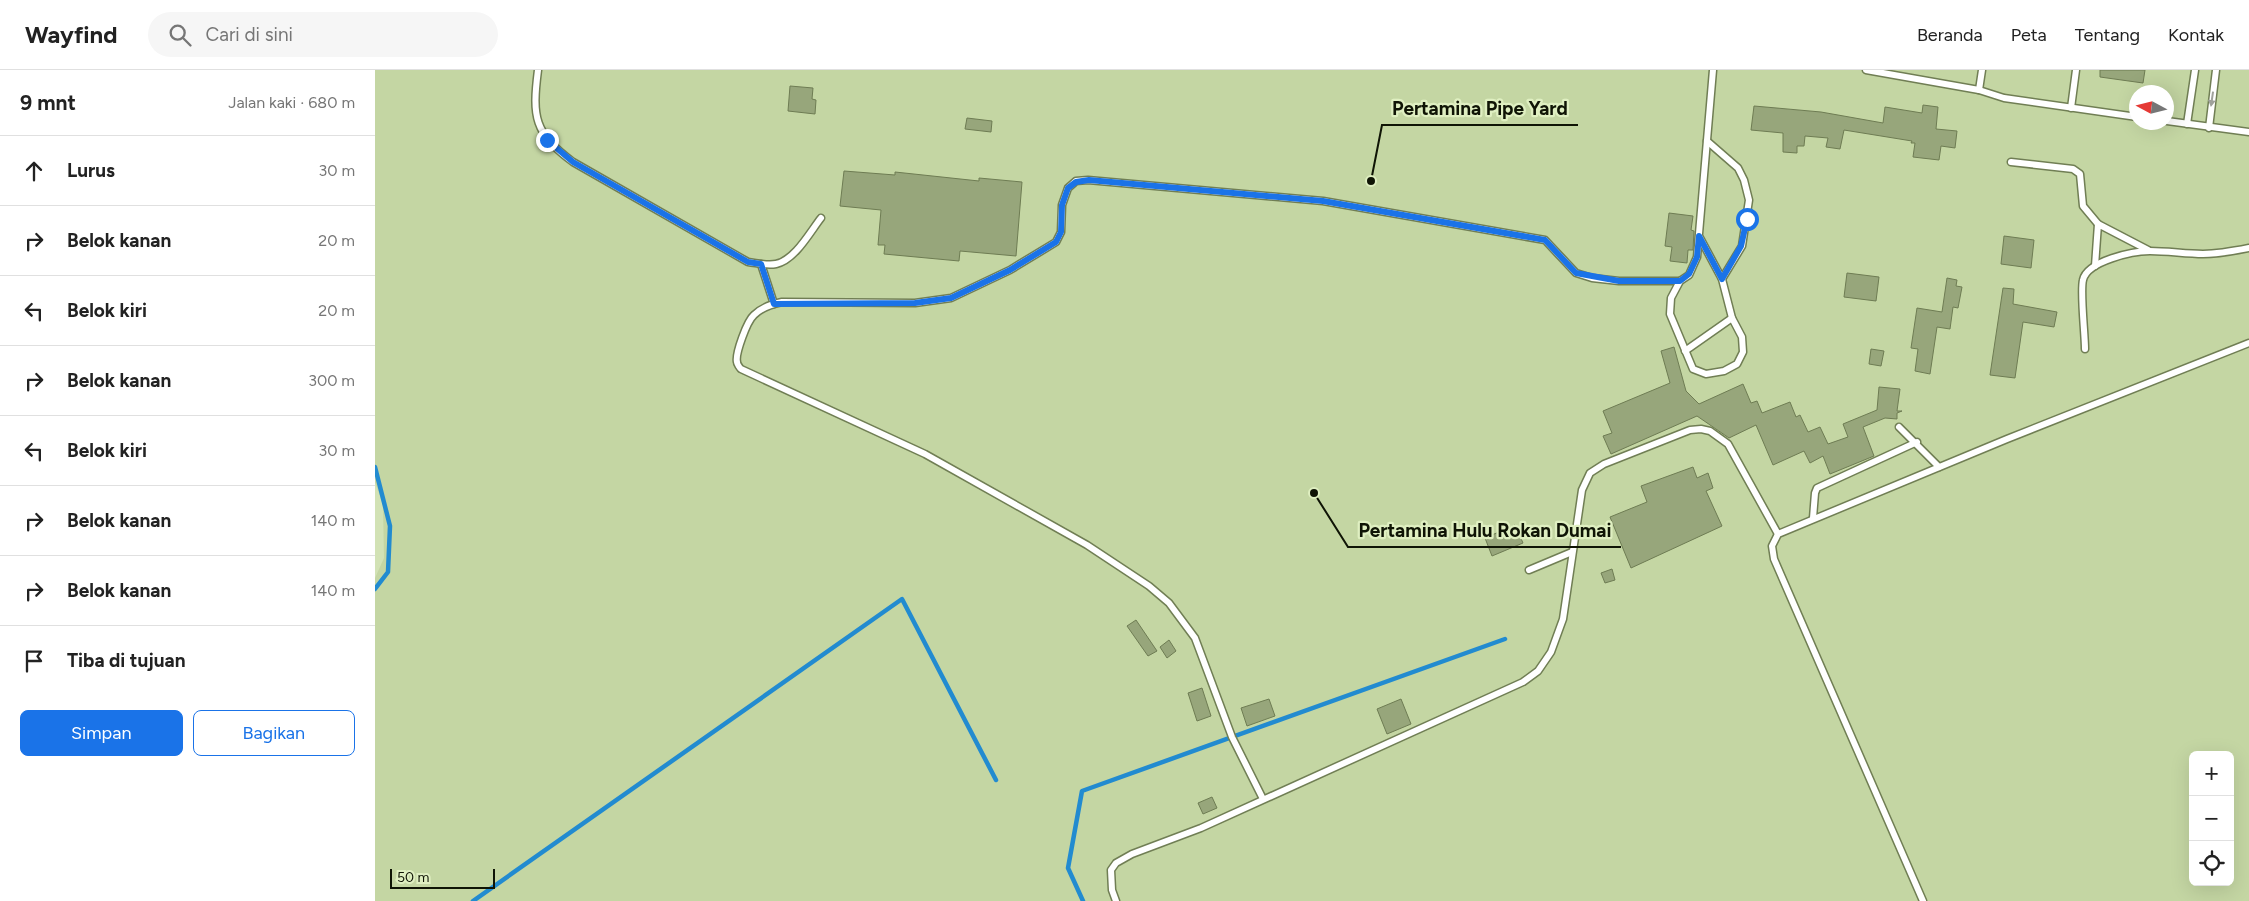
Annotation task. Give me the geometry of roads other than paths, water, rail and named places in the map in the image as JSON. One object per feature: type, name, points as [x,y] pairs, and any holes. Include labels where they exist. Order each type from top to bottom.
[{"type":"lane","points":[[538,70],[534,100],[537,123],[547,140],[560,152],[573,162],[748,262],[778,264],[792,254],[821,218]]},
{"type":"lane","points":[[1699,236],[1722,279],[1732,318],[1741,337],[1743,352],[1737,364],[1724,371],[1706,374],[1693,369],[1670,314],[1671,298],[1680,281],[1689,274],[1697,257],[1713,70]]},
{"type":"lane","points":[[1866,70],[1979,90],[2004,98],[2129,116]]},
{"type":"lane","points":[[1979,90],[1982,70]]},
{"type":"lane","points":[[2071,108],[2076,70]]},
{"type":"lane","points":[[2187,124],[2195,70]]},
{"type":"lane","points":[[2209,128],[2216,70]]},
{"type":"lane","points":[[2174,123],[2249,132]]},
{"type":"lane","points":[[1707,141],[1738,168],[1744,180],[1749,200],[1741,246],[1722,279]]},
{"type":"lane","points":[[2011,162],[2073,169],[2080,174],[2083,206],[2098,224],[2148,250]]},
{"type":"lane","points":[[1263,799],[1232,738],[1195,638],[1169,603],[1149,586],[1087,546],[925,454],[741,369],[737,363],[737,357],[746,328],[753,316],[765,307],[774,304],[915,303],[951,298],[1010,270],[1056,242],[1061,232],[1062,205],[1068,188],[1076,182],[1089,180],[1343,205],[1545,240],[1576,273],[1592,278],[1619,281],[1680,281]]},
{"type":"lane","points":[[2095,266],[2098,224]]},
{"type":"lane","points":[[2085,349],[2082,281],[2087,270],[2116,257],[2148,250],[2200,254],[2223,253],[2249,248]]},
{"type":"lane","points":[[761,264],[774,304]]},
{"type":"lane","points":[[1685,352],[1732,318]]},
{"type":"lane","points":[[1923,901],[1775,558],[1772,546],[1779,534],[1813,518],[2249,343]]},
{"type":"lane","points":[[1899,427],[1917,442],[1939,467]]},
{"type":"lane","points":[[1116,901],[1110,879],[1111,870],[1116,863],[1132,854],[1201,828],[1523,682],[1538,671],[1551,652],[1563,619],[1581,490],[1590,473],[1604,464],[1689,430],[1701,429],[1710,431],[1728,444],[1779,534]]},
{"type":"lane","points":[[1813,518],[1817,488],[1917,442]]},
{"type":"lane","points":[[1529,570],[1571,552]]},
{"type":"waterway","points":[[375,467],[390,526],[388,572],[375,589]]},
{"type":"waterway","points":[[473,901],[902,599],[996,780]]},
{"type":"waterway","points":[[1083,901],[1068,868],[1082,791],[1505,639]]},
{"type":"place","name":"Pertamina Pipe Yard","points":[[1371,181]]},
{"type":"place","name":"Pertamina Hulu Rokan Dumai","points":[[1314,493]]}]
